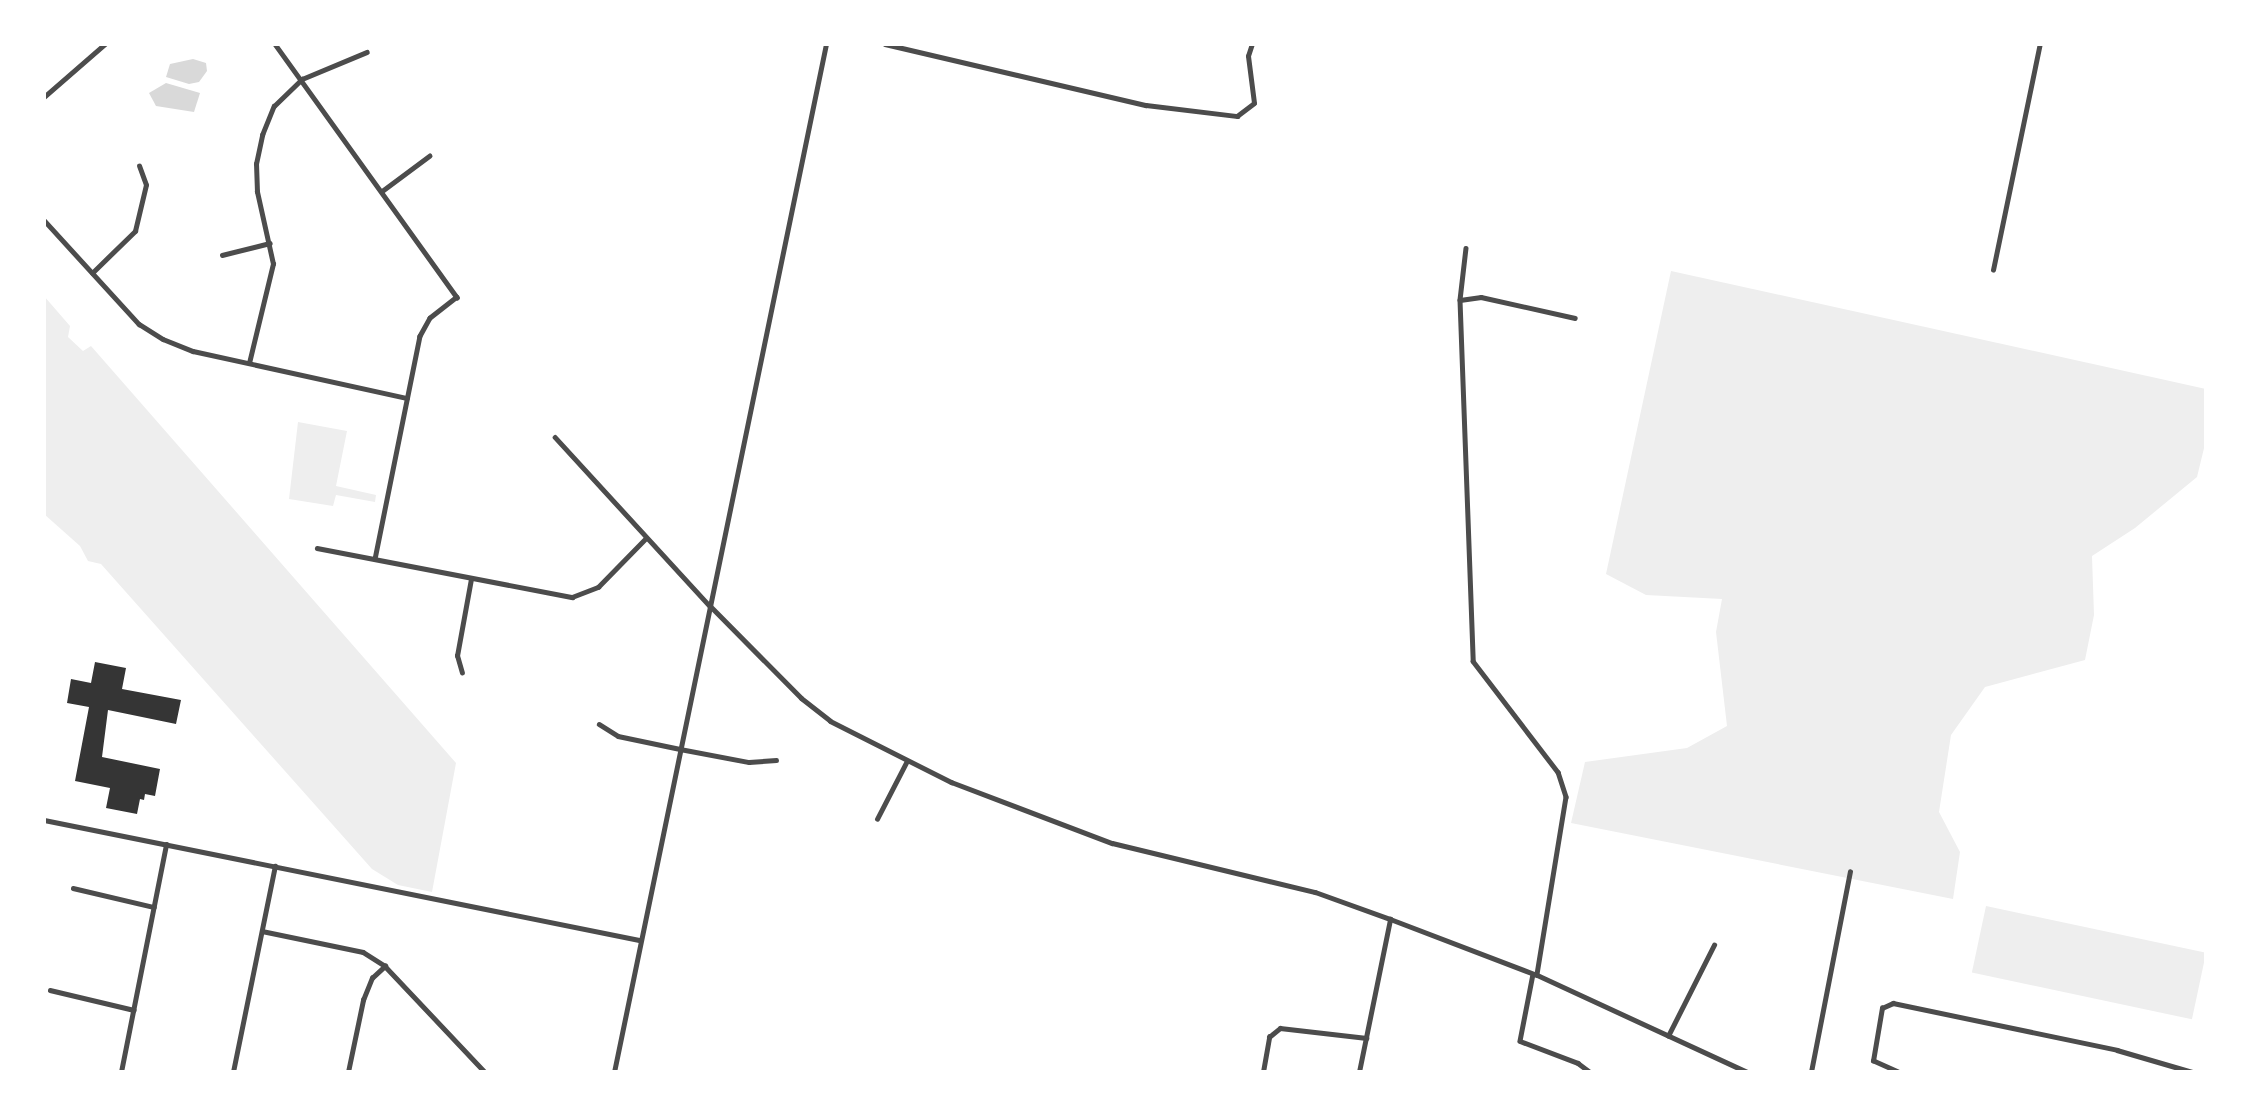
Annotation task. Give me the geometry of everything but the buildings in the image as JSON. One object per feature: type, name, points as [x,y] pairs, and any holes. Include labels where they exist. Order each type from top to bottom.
[{"type":"street","points":[[44,97],[105,44]]},
{"type":"street","points":[[275,44],[457,297],[430,318],[420,336],[375,559]]},
{"type":"street","points":[[614,1072],[639,940],[826,44]]},
{"type":"street","points":[[885,44],[1209,116],[1237,116],[1254,103],[1248,56],[1252,44]]},
{"type":"street","points":[[1993,270],[2040,44]]},
{"type":"street","points":[[249,363],[273,264],[257,192],[256,164],[274,106],[302,79],[367,52]]},
{"type":"street","points":[[382,191],[429,156]]},
{"type":"street","points":[[92,273],[135,231],[146,185],[139,166]]},
{"type":"street","points":[[44,220],[139,324],[163,340],[249,363],[407,398]]},
{"type":"street","points":[[222,255],[270,243]]},
{"type":"street","points":[[1465,248],[1460,300],[1473,661],[1558,772],[1566,797],[1535,975],[1520,1041],[1578,1063],[1590,1072]]},
{"type":"street","points":[[1460,300],[1481,297],[1575,318]]},
{"type":"street","points":[[555,437],[645,539],[801,698],[830,721],[907,761],[1032,815],[1112,843],[1315,892],[1535,975],[1747,1072]]},
{"type":"street","points":[[317,548],[572,597],[598,587],[645,539]]},
{"type":"street","points":[[462,673],[457,656],[471,579]]},
{"type":"street","points":[[599,724],[618,736],[680,749],[749,762],[776,760]]},
{"type":"street","points":[[877,818],[907,761]]},
{"type":"street","points":[[44,820],[639,940]]},
{"type":"street","points":[[121,1072],[166,844]]},
{"type":"street","points":[[233,1072],[275,865]]},
{"type":"street","points":[[1811,1072],[1850,872]]},
{"type":"street","points":[[73,888],[154,907]]},
{"type":"street","points":[[1359,1072],[1390,919]]},
{"type":"street","points":[[262,931],[363,952],[385,966],[485,1072]]},
{"type":"street","points":[[1668,1036],[1714,945]]},
{"type":"street","points":[[348,1072],[363,1000],[372,978],[385,966]]},
{"type":"street","points":[[50,990],[134,1010]]},
{"type":"street","points":[[1898,1072],[1873,1061],[1882,1008],[1893,1003],[2117,1050],[2192,1072]]},
{"type":"street","points":[[1263,1072],[1269,1037],[1280,1028],[1366,1038]]},
{"type":"shaded area","points":[[193,59],[206,63],[207,71],[199,82],[189,84],[166,77],[170,64]]},
{"type":"shaded area","points":[[166,83],[200,93],[194,112],[156,106],[149,93]]},
{"type":"shaded area","points":[[1671,271],[2206,389],[2206,440],[2197,477],[2135,528],[2092,556],[2094,615],[2085,660],[1985,687],[1951,735],[1939,812],[1960,852],[1953,899],[1571,823],[1585,762],[1687,748],[1727,726],[1716,632],[1722,599],[1646,595],[1606,574]]},
{"type":"shaded area","points":[[44,296],[70,326],[68,337],[83,351],[91,346],[456,763],[432,892],[398,885],[372,869],[101,564],[88,561],[80,546],[44,514]]},
{"type":"shaded area","points":[[298,422],[347,431],[336,486],[376,495],[375,502],[336,495],[333,506],[289,499]]},
{"type":"shaded area","points":[[1986,906],[2206,953],[2192,1019],[1972,973]]}]
